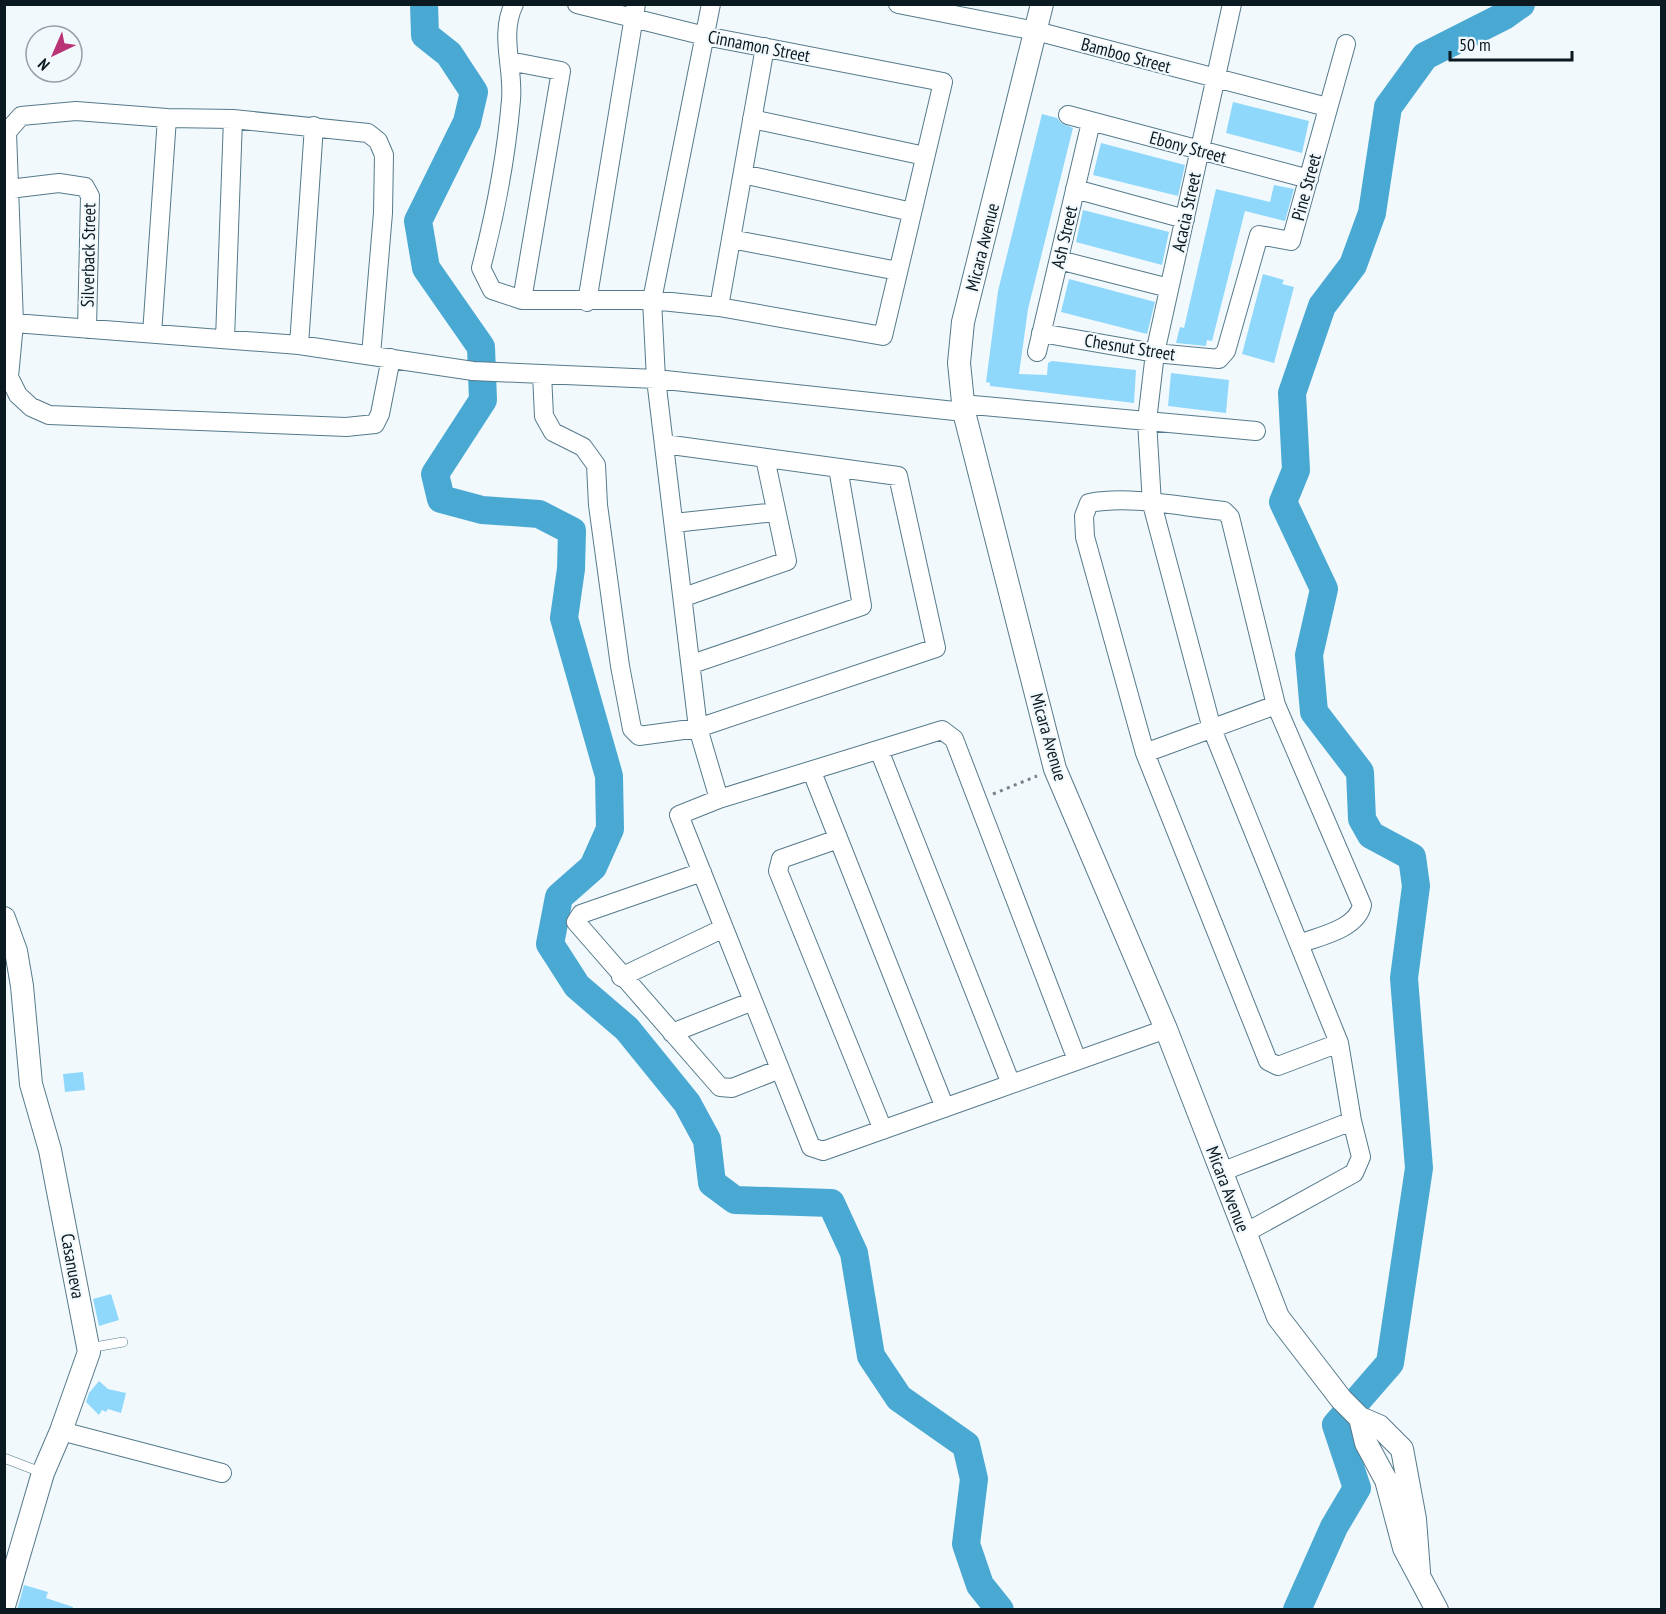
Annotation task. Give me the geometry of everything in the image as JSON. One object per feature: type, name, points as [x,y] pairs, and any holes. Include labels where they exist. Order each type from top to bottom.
[{"type":"street","points":[[514,4],[506,33],[511,97],[498,202],[480,268],[492,290],[522,300],[587,302],[652,300],[719,307],[883,336],[925,156],[753,119]]},
{"type":"street","name":"Cinnamon Street","points":[[577,4],[635,11],[705,36],[943,81],[925,156]]},
{"type":"street","points":[[711,4],[652,300],[656,379],[698,728],[719,799]]},
{"type":"street","name":"Bamboo Street","points":[[898,4],[1036,31],[1327,107]]},
{"type":"street","name":"Micara Avenue","points":[[1042,4],[963,322],[959,363],[963,408],[1055,769],[1166,1029],[1278,1317],[1341,1399],[1360,1418],[1380,1426],[1402,1449],[1415,1520],[1419,1572],[1437,1610]]},
{"type":"street","name":"Acacia Street","points":[[1231,5],[1155,353],[1147,422],[1152,504],[1212,729],[1339,1043],[1352,1121],[1361,1157],[1354,1173],[1245,1233]]},
{"type":"street","points":[[587,302],[635,11]]},
{"type":"street","name":"Pine Street","points":[[1219,359],[1226,351],[1260,235],[1292,241],[1346,44]]},
{"type":"street","points":[[719,307],[765,47]]},
{"type":"street","points":[[509,61],[561,71],[522,300]]},
{"type":"street","points":[[371,355],[383,213],[384,155],[378,141],[368,133],[233,119],[167,118],[75,111],[21,116],[7,132],[15,323],[9,376],[18,395],[31,407],[49,415],[346,428],[375,424],[380,414],[391,358]]},
{"type":"street","name":"Ebony Street","points":[[1068,116],[1309,178]]},
{"type":"street","points":[[152,334],[167,118]]},
{"type":"street","points":[[225,339],[233,119]]},
{"type":"street","name":"Ash Street","points":[[1037,352],[1091,122]]},
{"type":"street","points":[[299,345],[314,126]]},
{"type":"street","points":[[743,174],[912,212]]},
{"type":"street","name":"Silverback Street","points":[[9,189],[59,183],[85,187],[90,196],[87,329]]},
{"type":"street","points":[[1075,189],[1185,219]]},
{"type":"street","points":[[731,239],[898,271]]},
{"type":"street","points":[[1059,260],[1169,288]]},
{"type":"street","points":[[15,323],[299,345],[481,371],[656,379],[963,408],[1256,431]]},
{"type":"street","name":"Chesnut Street","points":[[1041,333],[1155,353],[1219,359]]},
{"type":"street","points":[[542,374],[544,416],[553,432],[583,447],[596,465],[598,505],[620,666],[632,729],[639,736],[698,728],[936,648],[898,476],[664,444]]},
{"type":"street","points":[[684,597],[788,561],[765,458]]},
{"type":"street","points":[[692,664],[862,606],[838,468]]},
{"type":"street","points":[[1299,944],[1351,923],[1360,916],[1362,905],[1276,705],[1230,517],[1224,511],[1102,501],[1089,503],[1084,516],[1085,537],[1145,753],[1268,1061],[1278,1066],[1339,1043]]},
{"type":"street","points":[[674,523],[776,512]]},
{"type":"street","points":[[1145,753],[1276,705]]},
{"type":"street","points":[[1077,1060],[954,739],[947,732],[942,730],[719,799],[679,815],[811,1147],[823,1151],[1166,1029]]},
{"type":"street","points":[[879,750],[1011,1084]]},
{"type":"street","points":[[812,772],[945,1108]]},
{"type":"street","points":[[838,839],[781,859],[778,871],[883,1130]]},
{"type":"street","points":[[702,872],[581,914],[576,922],[720,1087],[732,1088],[780,1069]]},
{"type":"street","name":"Casanueva","points":[[4,918],[16,951],[22,986],[31,1084],[50,1150],[89,1348],[61,1431],[43,1473],[4,1606]]},
{"type":"street","points":[[621,976],[724,928]]},
{"type":"street","points":[[672,1033],[753,1001]]},
{"type":"street","points":[[1221,1172],[1352,1121]]},
{"type":"street","points":[[61,1431],[222,1473]]},
{"type":"lane","points":[[89,1348],[123,1342]]},
{"type":"lane","points":[[4,1458],[43,1473]]},
{"type":"path","points":[[977,800],[1055,769]]},
{"type":"building","points":[[1233,102],[1309,121],[1302,153],[1226,133]]},
{"type":"building","points":[[1042,114],[1057,118],[1061,123],[1073,128],[1028,309],[1019,374],[1047,375],[1048,363],[1052,361],[1136,370],[1134,403],[990,386],[990,383],[986,382],[998,291]]},
{"type":"building","points":[[1101,143],[1185,165],[1178,196],[1093,175]]},
{"type":"building","points":[[1274,185],[1294,189],[1285,221],[1245,211],[1212,341],[1207,340],[1206,346],[1176,343],[1180,327],[1184,328],[1216,189],[1270,202]]},
{"type":"building","points":[[1083,210],[1169,232],[1162,265],[1076,242]]},
{"type":"building","points":[[1263,274],[1284,280],[1282,284],[1294,287],[1274,363],[1242,354]]},
{"type":"building","points":[[1069,279],[1155,302],[1147,334],[1061,312]]},
{"type":"building","points":[[1171,373],[1229,380],[1226,413],[1168,406]]},
{"type":"building","points":[[83,1072],[85,1090],[65,1092],[63,1074]]},
{"type":"building","points":[[111,1294],[119,1320],[99,1326],[93,1299]]},
{"type":"building","points":[[99,1381],[108,1389],[126,1393],[121,1413],[108,1409],[106,1412],[102,1410],[99,1415],[86,1402],[89,1393]]},
{"type":"building","points":[[24,1585],[48,1592],[46,1598],[73,1607],[72,1610],[17,1610]]},
{"type":"waterway","points":[[424,4],[425,35],[449,54],[474,92],[467,122],[418,221],[426,268],[481,347],[483,400],[435,474],[441,499],[482,510],[539,514],[572,531],[571,569],[564,618],[609,776],[610,829],[593,867],[559,897],[550,944],[577,986],[627,1029],[687,1103],[707,1140],[712,1183],[735,1200],[831,1203],[854,1253],[871,1356],[899,1398],[966,1445],[974,1479],[966,1544],[980,1585],[1000,1610]]},
{"type":"waterway","points":[[1297,1610],[1334,1527],[1357,1488],[1336,1425],[1390,1363],[1419,1168],[1404,978],[1416,886],[1412,857],[1371,835],[1362,819],[1360,772],[1314,712],[1309,655],[1324,589],[1283,502],[1296,470],[1292,393],[1322,306],[1353,265],[1372,213],[1388,107],[1425,56],[1504,16],[1521,4]]}]
